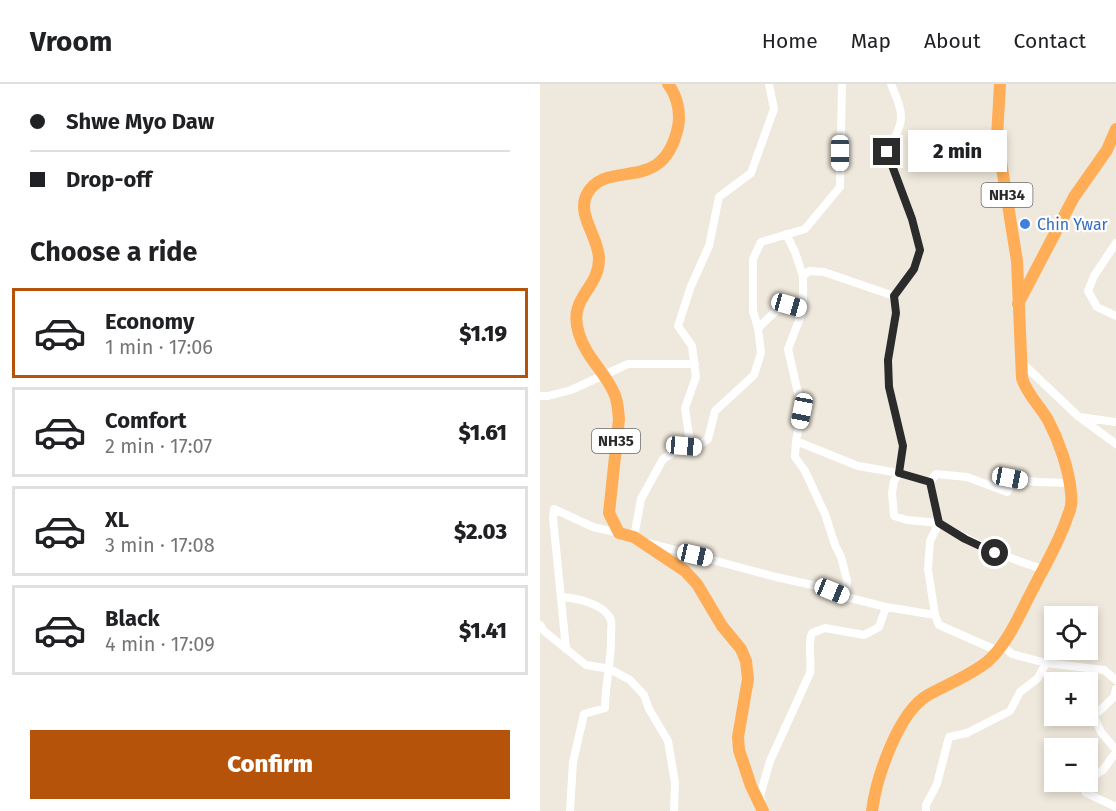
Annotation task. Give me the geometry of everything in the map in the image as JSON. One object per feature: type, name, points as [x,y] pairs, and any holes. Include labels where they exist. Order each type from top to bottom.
[{"type":"highway","name":"NH35","points":[[618,533],[609,513],[619,419],[618,406],[610,384],[585,349],[578,333],[576,318],[578,304],[593,281],[599,259],[598,248],[584,205],[586,195],[596,182],[646,170],[665,159],[675,139],[679,122],[679,106],[668,84]]},
{"type":"highway","name":"NH34","points":[[1000,84],[997,137],[1012,219],[1017,261],[1018,305]]},
{"type":"highway","points":[[872,811],[877,784],[888,751],[918,702],[975,670],[1000,648],[1043,569],[1069,514],[1072,495],[1070,483],[1056,436],[1024,385],[1020,362],[1018,305],[1074,197],[1107,150],[1116,129]]},
{"type":"highway","points":[[618,533],[634,537],[685,571],[697,584],[722,626],[741,650],[746,661],[748,679],[738,737],[739,750],[751,786],[764,811]]},
{"type":"street","points":[[769,84],[774,109],[751,173],[719,197],[709,246],[691,286],[678,326],[692,346],[696,377],[685,408],[689,436],[684,446],[663,459],[646,489],[641,499],[634,537],[659,546],[817,586],[846,597],[886,607],[935,615]]},
{"type":"street","points":[[684,446],[697,447],[708,439],[715,411],[754,375],[761,353],[753,311],[753,259],[761,243],[806,230],[840,187],[842,84]]},
{"type":"street","points":[[891,84],[902,112],[899,131],[887,152],[912,219],[920,250],[914,269],[894,296],[896,313],[888,360],[889,387],[903,446],[899,473],[894,481],[892,493],[894,516],[907,520],[939,523],[965,539],[1011,560],[1043,569]]},
{"type":"street","points":[[786,234],[803,276],[803,310],[788,350],[802,411],[795,457],[805,471],[825,514],[841,557],[847,580],[846,597]]},
{"type":"street","points":[[1116,243],[1094,276],[1088,291],[1097,307],[1116,316]]},
{"type":"street","points":[[803,276],[809,271],[824,272],[894,296]]},
{"type":"street","points":[[758,328],[776,311],[789,305],[803,310]]},
{"type":"street","points":[[1020,362],[1079,417],[1116,444]]},
{"type":"street","points":[[540,396],[571,390],[628,364],[694,364]]},
{"type":"street","points":[[1079,417],[1116,422]]},
{"type":"street","points":[[796,441],[858,466],[899,473],[930,482]]},
{"type":"street","points":[[1070,483],[1036,482],[1010,478],[1009,489],[1006,492],[968,477],[936,474],[930,482],[939,523],[930,541],[928,569],[935,615],[939,625],[1012,654],[1046,663],[1104,670],[1116,680]]},
{"type":"street","points":[[566,649],[562,624],[562,597],[553,518],[554,509],[593,527],[618,533]]},
{"type":"street","points":[[562,597],[581,599],[603,610],[610,619],[612,653],[605,708],[584,714],[573,762],[570,811]]},
{"type":"street","points":[[764,811],[760,796],[770,761],[810,673],[812,660],[808,642],[812,633],[825,628],[864,634],[879,627],[886,607]]},
{"type":"street","points":[[540,625],[544,631],[586,665],[610,669],[630,680],[644,696],[668,741],[675,783],[674,811]]},
{"type":"street","points":[[926,811],[926,805],[937,784],[949,737],[968,733],[1010,711],[1020,692],[1038,678],[1046,663]]},
{"type":"street","points":[[1098,773],[1103,770],[1116,751],[1101,732],[1094,716],[1114,697],[1116,689]]},
{"type":"street","points":[[1086,792],[1116,807]]},
{"type":"place","name":"Chin Ywar","points":[[1025,224]]},
{"type":"route","points":[[887,152],[912,219],[920,250],[914,269],[894,296],[896,313],[888,360],[889,387],[903,446],[899,473],[930,482],[939,523],[965,539],[995,553]]}]
